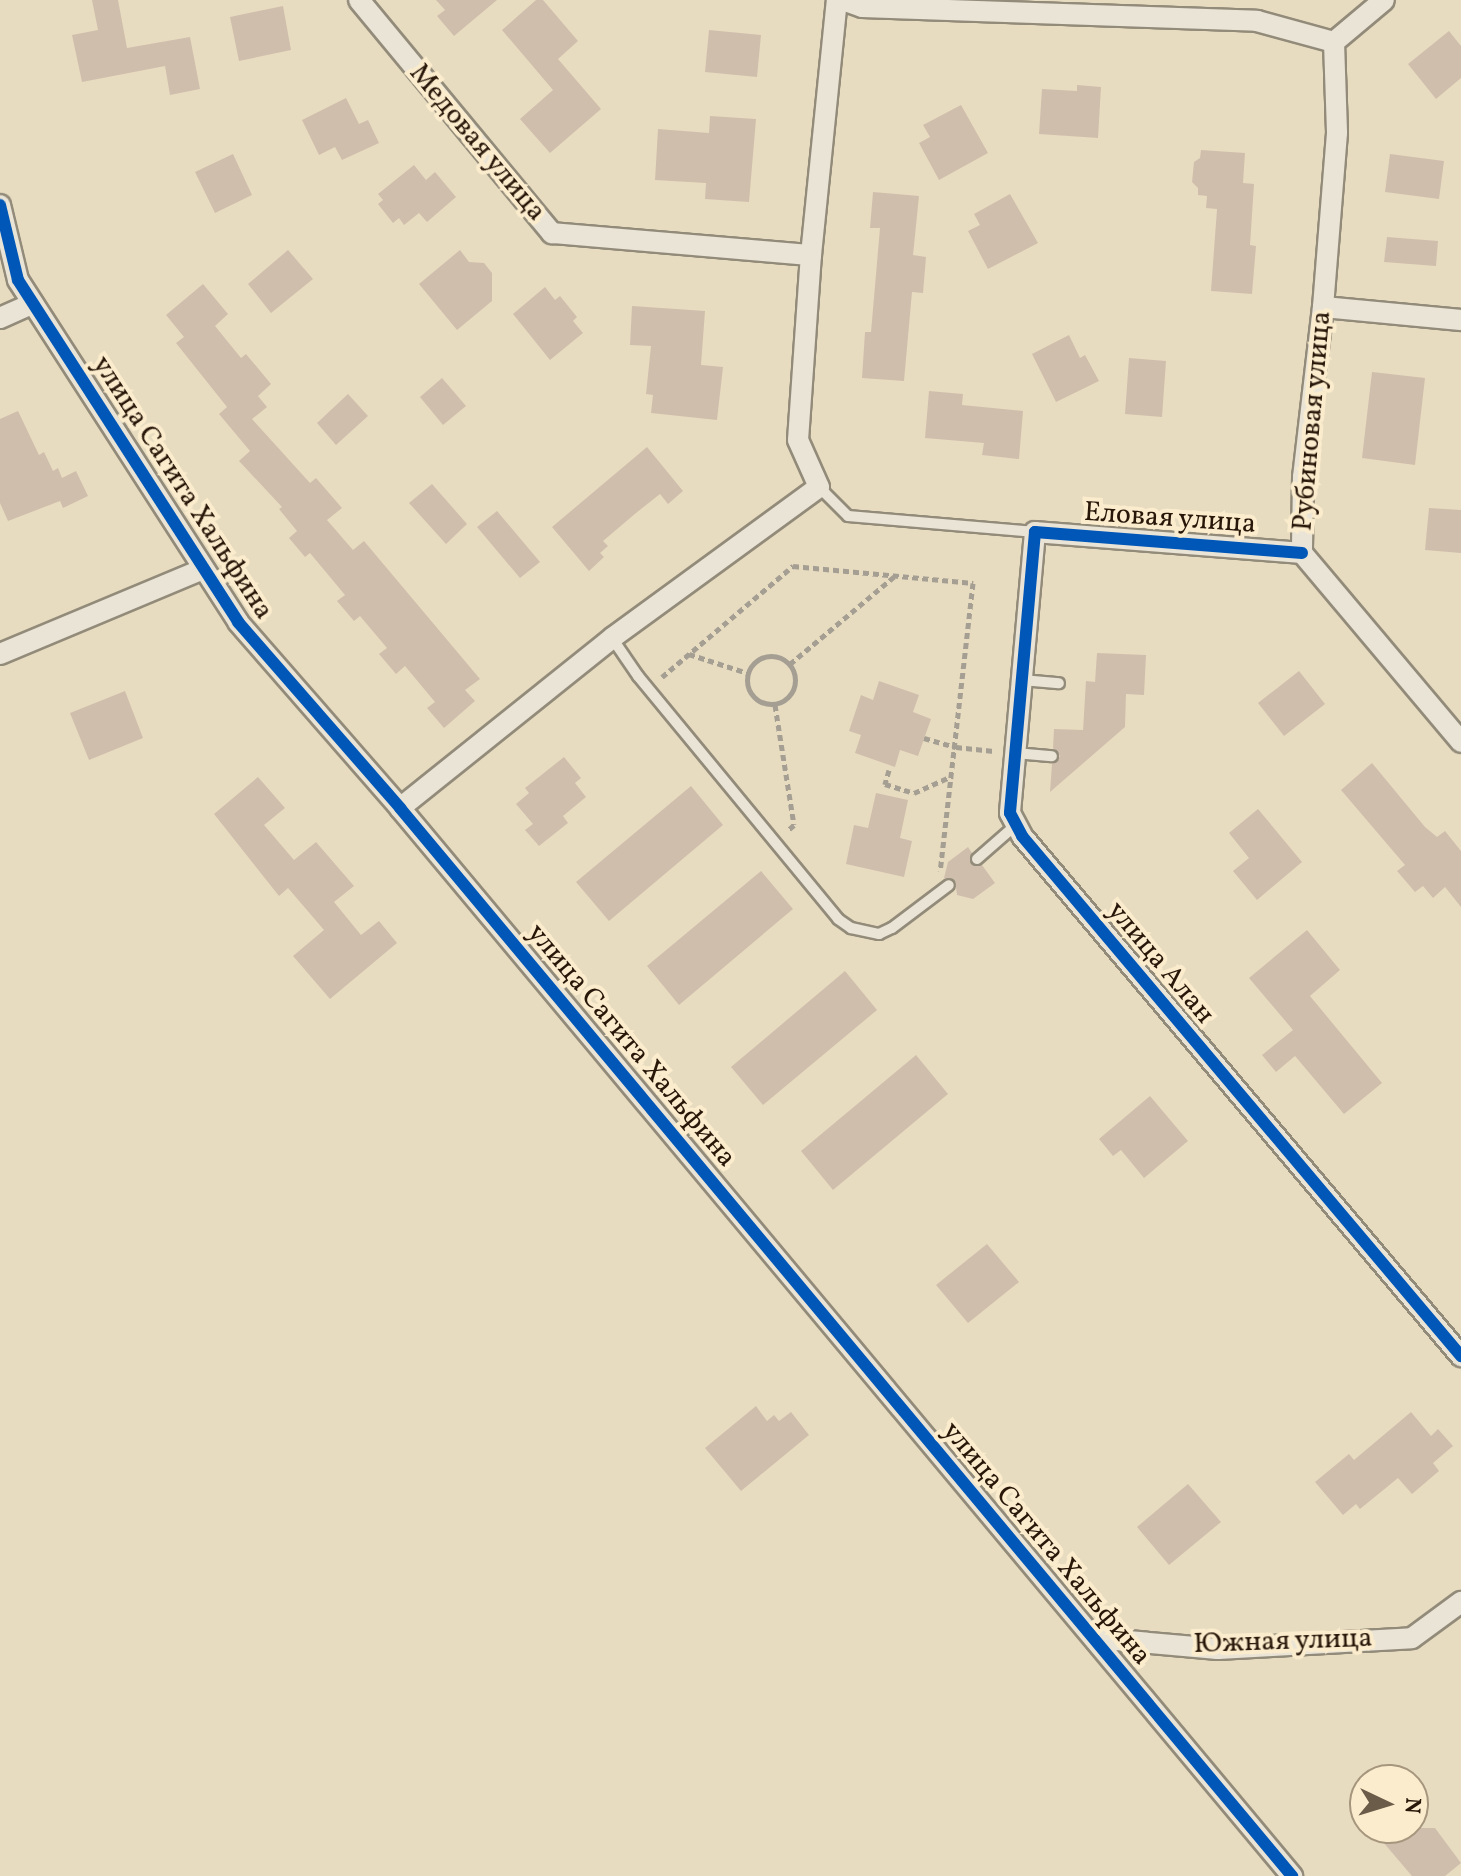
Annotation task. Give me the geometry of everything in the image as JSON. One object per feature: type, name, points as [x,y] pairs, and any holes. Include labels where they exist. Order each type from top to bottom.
[{"type":"street","name":"Медовая улица","points":[[359,0],[552,233],[811,255]]},
{"type":"street","points":[[400,808],[612,638],[819,487],[798,440],[811,255],[840,0],[862,7],[1257,21],[1334,42],[1384,0]]},
{"type":"street","name":"Рубиновая улица","points":[[1334,42],[1337,133],[1323,307],[1303,477],[1302,553],[1461,742]]},
{"type":"street","name":"улица Сагита Хальфина","points":[[0,205],[18,280],[238,622],[400,808],[1292,1876]]},
{"type":"street","points":[[0,318],[33,303]]},
{"type":"street","points":[[1323,307],[1461,320]]},
{"type":"street","points":[[1016,825],[1010,813],[1035,532]]},
{"type":"street","name":"Еловая улица","points":[[1035,532],[1302,553]]},
{"type":"street","points":[[0,654],[203,569]]},
{"type":"street","name":"улица Алан","points":[[1016,825],[1022,836],[1461,1356]]},
{"type":"street","name":"Южная улица","points":[[1094,1638],[1218,1649],[1412,1638],[1461,1602]]},
{"type":"lane","points":[[819,487],[848,516],[1035,532]]},
{"type":"lane","points":[[612,638],[649,688],[838,919],[864,934],[879,934],[892,928],[949,885]]},
{"type":"lane","points":[[1022,680],[1059,683]]},
{"type":"lane","points":[[1015,753],[1052,756]]},
{"type":"lane","points":[[977,859],[1016,825]]},
{"type":"path","points":[[649,688],[793,566],[973,583],[953,775],[935,896]]},
{"type":"path","points":[[790,664],[895,576]]},
{"type":"path","points":[[689,654],[748,673]]},
{"type":"path","points":[[768,656],[790,664],[796,679],[795,687],[786,700],[775,705],[755,699],[747,685],[748,673],[754,663],[768,656]]},
{"type":"path","points":[[775,705],[794,825],[775,842]]},
{"type":"path","points":[[924,738],[956,747],[1015,753]]},
{"type":"path","points":[[889,770],[885,784],[914,793],[953,775]]},
{"type":"building","points":[[92,0],[118,0],[127,48],[190,37],[200,89],[170,95],[165,66],[82,82],[72,35],[98,30]]},
{"type":"building","points":[[436,0],[497,0],[454,36],[437,16],[445,10]]},
{"type":"building","points":[[536,0],[543,0],[578,41],[558,59],[601,109],[550,153],[520,119],[553,90],[502,30]]},
{"type":"building","points":[[283,6],[291,50],[239,61],[230,17]]},
{"type":"building","points":[[709,30],[761,35],[757,77],[705,72]]},
{"type":"building","points":[[1449,31],[1461,46],[1461,78],[1436,99],[1408,64]]},
{"type":"building","points":[[1077,85],[1101,87],[1098,138],[1039,134],[1042,89],[1077,91]]},
{"type":"building","points":[[346,98],[359,124],[368,120],[379,143],[342,160],[335,147],[319,155],[302,120]]},
{"type":"building","points":[[961,105],[988,153],[939,180],[919,143],[930,137],[923,125]]},
{"type":"building","points":[[710,116],[756,119],[749,202],[705,199],[706,183],[655,180],[658,129],[709,133]]},
{"type":"building","points":[[1201,150],[1245,153],[1243,183],[1254,184],[1250,245],[1256,246],[1252,294],[1211,291],[1217,209],[1206,208],[1207,196],[1198,195],[1198,188],[1192,182],[1194,162],[1200,158]]},
{"type":"building","points":[[233,154],[252,195],[215,213],[195,172]]},
{"type":"building","points":[[1390,154],[1444,161],[1439,199],[1385,192]]},
{"type":"building","points":[[414,165],[426,180],[435,172],[456,197],[427,222],[419,213],[404,225],[399,218],[393,223],[378,204],[383,200],[378,194]]},
{"type":"building","points":[[873,192],[919,196],[913,255],[926,257],[923,293],[912,292],[904,381],[862,378],[865,332],[871,332],[880,228],[870,228]]},
{"type":"building","points":[[1010,194],[1038,243],[988,269],[968,231],[980,225],[974,214]]},
{"type":"building","points":[[1387,237],[1438,241],[1436,266],[1384,262]]},
{"type":"building","points":[[288,250],[313,279],[271,313],[248,284]]},
{"type":"building","points":[[460,250],[469,262],[484,263],[492,273],[492,301],[457,330],[419,284]]},
{"type":"building","points":[[203,284],[228,314],[215,326],[241,358],[246,354],[271,384],[258,396],[267,407],[252,419],[310,483],[316,478],[342,508],[327,520],[353,550],[364,541],[480,679],[465,690],[475,701],[444,728],[427,708],[435,702],[405,666],[396,674],[379,654],[387,648],[360,616],[354,621],[337,601],[345,595],[310,553],[305,557],[289,538],[297,531],[279,509],[282,507],[239,461],[250,451],[219,414],[227,407],[176,343],[184,337],[166,315]]},
{"type":"building","points":[[545,287],[555,300],[560,296],[577,317],[573,321],[583,333],[550,360],[513,314]]},
{"type":"building","points":[[632,306],[705,311],[701,365],[723,367],[717,420],[651,413],[653,395],[646,394],[651,346],[630,345]]},
{"type":"building","points":[[1069,335],[1080,358],[1085,355],[1099,381],[1056,402],[1032,354]]},
{"type":"building","points":[[1129,358],[1166,361],[1162,417],[1125,414]]},
{"type":"building","points":[[1372,372],[1425,378],[1415,465],[1362,458]]},
{"type":"building","points":[[442,378],[466,406],[443,425],[420,397]]},
{"type":"building","points":[[929,391],[963,394],[962,405],[1023,411],[1019,459],[982,455],[984,443],[925,438]]},
{"type":"building","points":[[348,394],[368,416],[336,445],[317,423]]},
{"type":"building","points":[[18,411],[39,455],[44,452],[53,471],[58,468],[62,478],[76,471],[88,496],[63,508],[60,501],[8,521],[0,503],[0,419]]},
{"type":"building","points":[[647,447],[683,491],[668,504],[660,494],[603,541],[608,546],[600,553],[604,557],[589,571],[552,527]]},
{"type":"building","points":[[432,484],[467,524],[446,544],[409,503]]},
{"type":"building","points":[[1429,508],[1461,510],[1461,553],[1425,550]]},
{"type":"building","points":[[497,511],[540,562],[520,578],[477,527]]},
{"type":"building","points":[[1097,653],[1146,655],[1144,695],[1126,694],[1125,727],[1050,792],[1052,764],[1060,756],[1053,748],[1054,729],[1083,730],[1086,681],[1095,682]]},
{"type":"building","points":[[1299,671],[1325,704],[1284,736],[1258,703]]},
{"type":"building","points":[[879,681],[919,695],[913,712],[931,719],[918,756],[900,750],[895,767],[855,753],[861,735],[849,731],[861,695],[873,700]]},
{"type":"building","points":[[125,691],[143,738],[89,760],[70,713]]},
{"type":"building","points":[[564,757],[581,778],[575,783],[586,797],[563,816],[568,823],[539,846],[525,830],[533,824],[516,804],[529,793],[525,788]]},
{"type":"building","points":[[1372,763],[1425,827],[1437,837],[1445,831],[1461,851],[1461,907],[1445,887],[1433,898],[1423,886],[1415,892],[1397,871],[1405,865],[1341,790]]},
{"type":"building","points":[[258,777],[285,808],[264,825],[294,860],[316,842],[354,886],[334,902],[361,935],[379,921],[397,943],[330,999],[293,956],[324,930],[288,888],[279,896],[214,814]]},
{"type":"building","points":[[691,786],[723,825],[609,921],[576,882]]},
{"type":"building","points":[[876,793],[908,800],[900,838],[912,841],[904,877],[846,864],[854,825],[868,828]]},
{"type":"building","points":[[1258,809],[1302,862],[1257,900],[1233,871],[1249,858],[1229,833]]},
{"type":"building","points":[[968,847],[972,853],[971,864],[982,865],[995,883],[973,899],[957,895],[955,880],[944,878],[948,862]]},
{"type":"building","points":[[761,871],[793,909],[679,1005],[647,966]]},
{"type":"building","points":[[1307,930],[1340,970],[1310,996],[1382,1083],[1344,1114],[1295,1056],[1276,1072],[1262,1055],[1293,1030],[1249,978]]},
{"type":"building","points":[[845,971],[877,1010],[763,1105],[731,1067]]},
{"type":"building","points":[[916,1055],[948,1094],[833,1190],[801,1151]]},
{"type":"building","points":[[1150,1096],[1188,1141],[1144,1178],[1121,1150],[1113,1156],[1099,1139]]},
{"type":"building","points":[[987,1244],[1019,1282],[968,1323],[936,1285]]},
{"type":"building","points":[[756,1406],[767,1421],[774,1415],[779,1421],[791,1412],[809,1435],[741,1491],[705,1448]]},
{"type":"building","points":[[1411,1412],[1431,1436],[1438,1429],[1453,1446],[1433,1463],[1439,1471],[1412,1494],[1398,1478],[1360,1509],[1356,1504],[1343,1515],[1315,1482],[1349,1454],[1354,1460]]},
{"type":"building","points":[[1188,1484],[1221,1522],[1169,1565],[1137,1527]]},
{"type":"building","points":[[1429,1828],[1435,1828],[1461,1863],[1445,1876],[1412,1876],[1385,1844],[1429,1844]]},
{"type":"cycle path","points":[[0,205],[18,280],[238,622],[400,808],[1292,1876]]},
{"type":"cycle path","points":[[1302,553],[1035,532],[1010,813],[1022,836],[1461,1356]]}]
